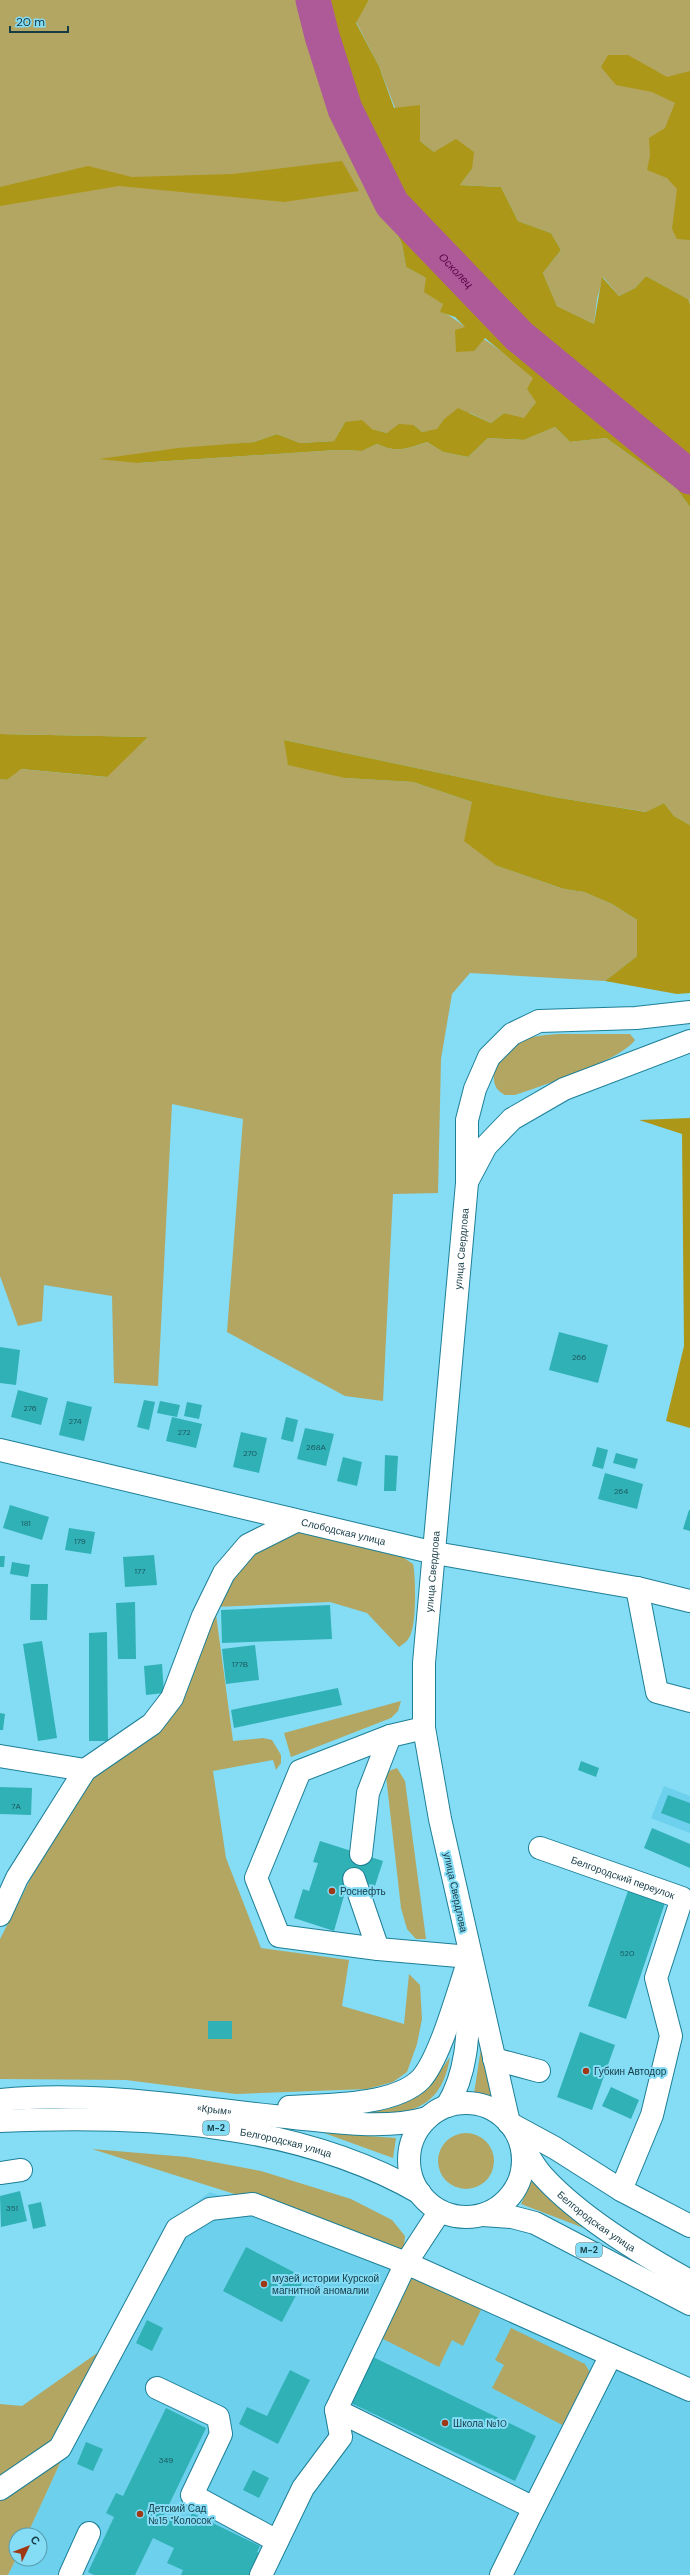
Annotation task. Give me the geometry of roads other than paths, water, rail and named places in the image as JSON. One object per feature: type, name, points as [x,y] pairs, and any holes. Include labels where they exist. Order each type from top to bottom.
[{"type":"main road","name":"улица Свердлова","points":[[470,1957],[440,1819],[424,1728],[424,1663],[435,1553],[466,1183],[467,1120],[475,1089],[489,1057],[512,1034],[540,1021],[636,1018],[690,1012]]},
{"type":"main road","name":"улица Свердлова","points":[[466,1183],[486,1146],[512,1119],[564,1089],[690,1041]]},
{"type":"main road","name":"Слободская улица","points":[[0,1450],[435,1553],[637,1588],[690,1600]]},
{"type":"main road","points":[[0,1915],[17,1878],[84,1770],[152,1724],[172,1698],[203,1616],[224,1573],[248,1545],[296,1521]]},
{"type":"main road","points":[[637,1588],[657,1692],[690,1701]]},
{"type":"main road","points":[[424,1728],[390,1736],[300,1771],[256,1878],[279,1936],[378,1949],[470,1957]]},
{"type":"main road","points":[[361,1854],[368,1792],[390,1736]]},
{"type":"main road","points":[[0,1756],[84,1770]]},
{"type":"main road","name":"Белгородский переулок","points":[[540,1848],[682,1898],[656,1978],[672,2036],[652,2115],[621,2190]]},
{"type":"main road","points":[[354,1879],[378,1949]]},
{"type":"main road","points":[[470,1957],[494,2059],[515,2132],[555,2148],[621,2190],[690,2226]]},
{"type":"main road","points":[[447,2106],[461,2078],[466,2046],[470,1957]]},
{"type":"main road","points":[[221,2111],[353,2101],[385,2097],[404,2091],[421,2079],[433,2060],[470,1957]]},
{"type":"main road","points":[[494,2059],[539,2072]]},
{"type":"main road","name":"«Крым»","points":[[0,2100],[70,2098],[385,2125],[406,2124],[427,2118],[447,2106],[465,2103],[481,2105],[495,2111],[515,2132],[523,2156],[522,2172],[517,2186],[503,2203],[483,2215],[469,2217],[454,2216],[440,2211],[420,2193],[413,2179],[409,2164],[410,2149],[415,2134],[427,2118]]},
{"type":"main road","name":"Белгородская улица","points":[[0,2121],[114,2118],[224,2129],[264,2136],[362,2164],[420,2193]]},
{"type":"main road","name":"Белгородская улица","points":[[515,2132],[541,2174],[584,2212],[639,2250],[690,2281]]},
{"type":"main road","points":[[0,2173],[21,2170]]},
{"type":"main road","points":[[0,2489],[60,2448],[177,2229],[210,2210],[253,2204],[406,2263],[690,2390]]},
{"type":"main road","points":[[261,2575],[303,2488],[341,2437],[336,2410],[406,2263],[440,2211]]},
{"type":"main road","name":"М-2","points":[[483,2215],[512,2217],[535,2223],[690,2304]]},
{"type":"main road","points":[[501,2575],[611,2355]]},
{"type":"main road","points":[[158,2388],[218,2417],[221,2434],[192,2495],[277,2541]]},
{"type":"main road","points":[[336,2410],[534,2508]]},
{"type":"main road","points":[[70,2575],[89,2533]]},
{"type":"waterway","name":"Осколец","points":[[313,0],[322,36],[345,109],[392,204],[519,336],[690,477]]},
{"type":"place","name":"Роснефть","points":[[332,1891]]},
{"type":"place","name":"Губкин Автодор","points":[[586,2071]]},
{"type":"place","name":"музей истории Курской магнитной аномалии","points":[[264,2284]]},
{"type":"place","name":"Школа №10","points":[[445,2423]]},
{"type":"place","name":"Детский Сад №15 \"Колосок\"","points":[[140,2514]]}]
